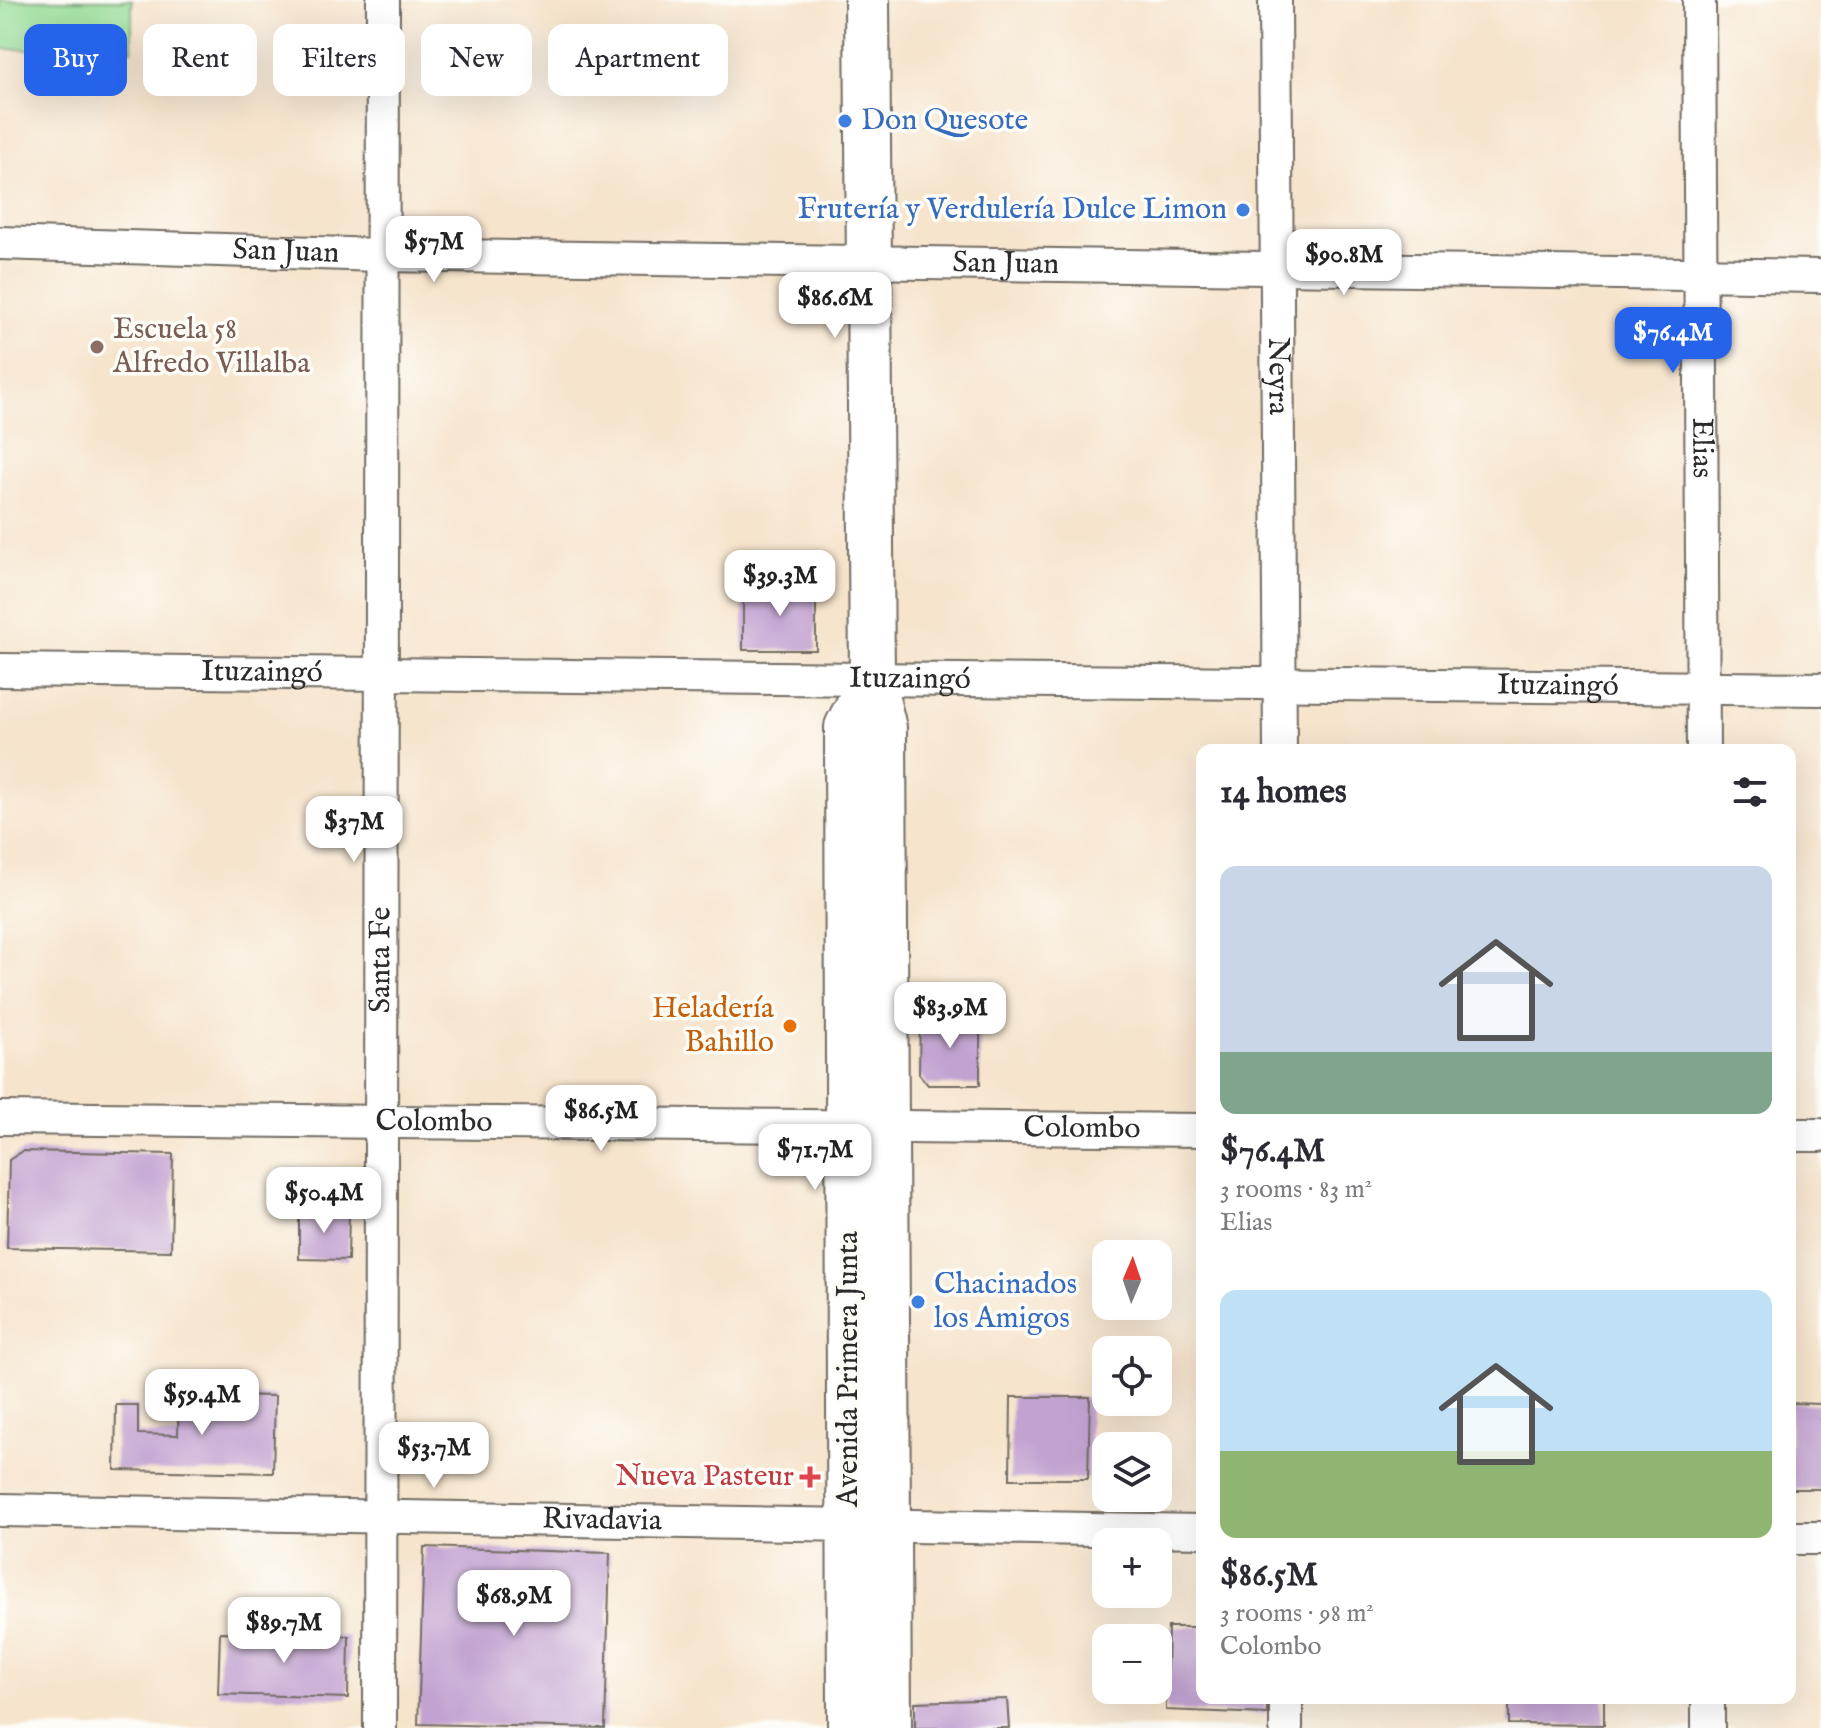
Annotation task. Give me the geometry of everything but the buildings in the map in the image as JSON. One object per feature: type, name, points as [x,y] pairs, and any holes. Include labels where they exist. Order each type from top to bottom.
[{"type":"main road","name":"Avenida Primera Junta","points":[[850,1728],[868,1527],[867,1128],[847,727],[872,679],[867,0]]},
{"type":"main road","name":"Avenida Primera Junta","points":[[868,1527],[889,1728]]},
{"type":"street","name":"Santa Fe","points":[[380,1728],[380,255],[383,0]]},
{"type":"street","name":"Neyra","points":[[1275,0],[1280,744]]},
{"type":"street","name":"Elias","points":[[1699,0],[1703,744]]},
{"type":"street","name":"San Juan","points":[[0,243],[380,255],[1821,276]]},
{"type":"street","name":"Ituzaingó","points":[[0,670],[1821,689]]},
{"type":"street","name":"Colombo","points":[[0,1118],[1196,1130]]},
{"type":"street","points":[[1796,1135],[1821,1135]]},
{"type":"street","name":"Rivadavia","points":[[0,1510],[1196,1531]]},
{"type":"street","points":[[1796,1538],[1821,1538]]},
{"type":"street","points":[[1286,1704],[1286,1728]]},
{"type":"street","points":[[1708,1704],[1708,1728]]},
{"type":"green space","points":[[0,0],[132,0],[132,50],[127,50],[127,24],[24,24],[24,49],[0,49]]},
{"type":"place","name":"Don Quesote","points":[[845,121]]},
{"type":"place","name":"Frutería y Verdulería Dulce Limon","points":[[1243,210]]},
{"type":"place","name":"Escuela 58 Alfredo Villalba","points":[[97,347]]},
{"type":"place","name":"Heladería Bahillo","points":[[790,1026]]},
{"type":"place","name":"Chacinados los Amigos","points":[[918,1302]]},
{"type":"place","name":"Nueva Pasteur","points":[[810,1477]]}]
